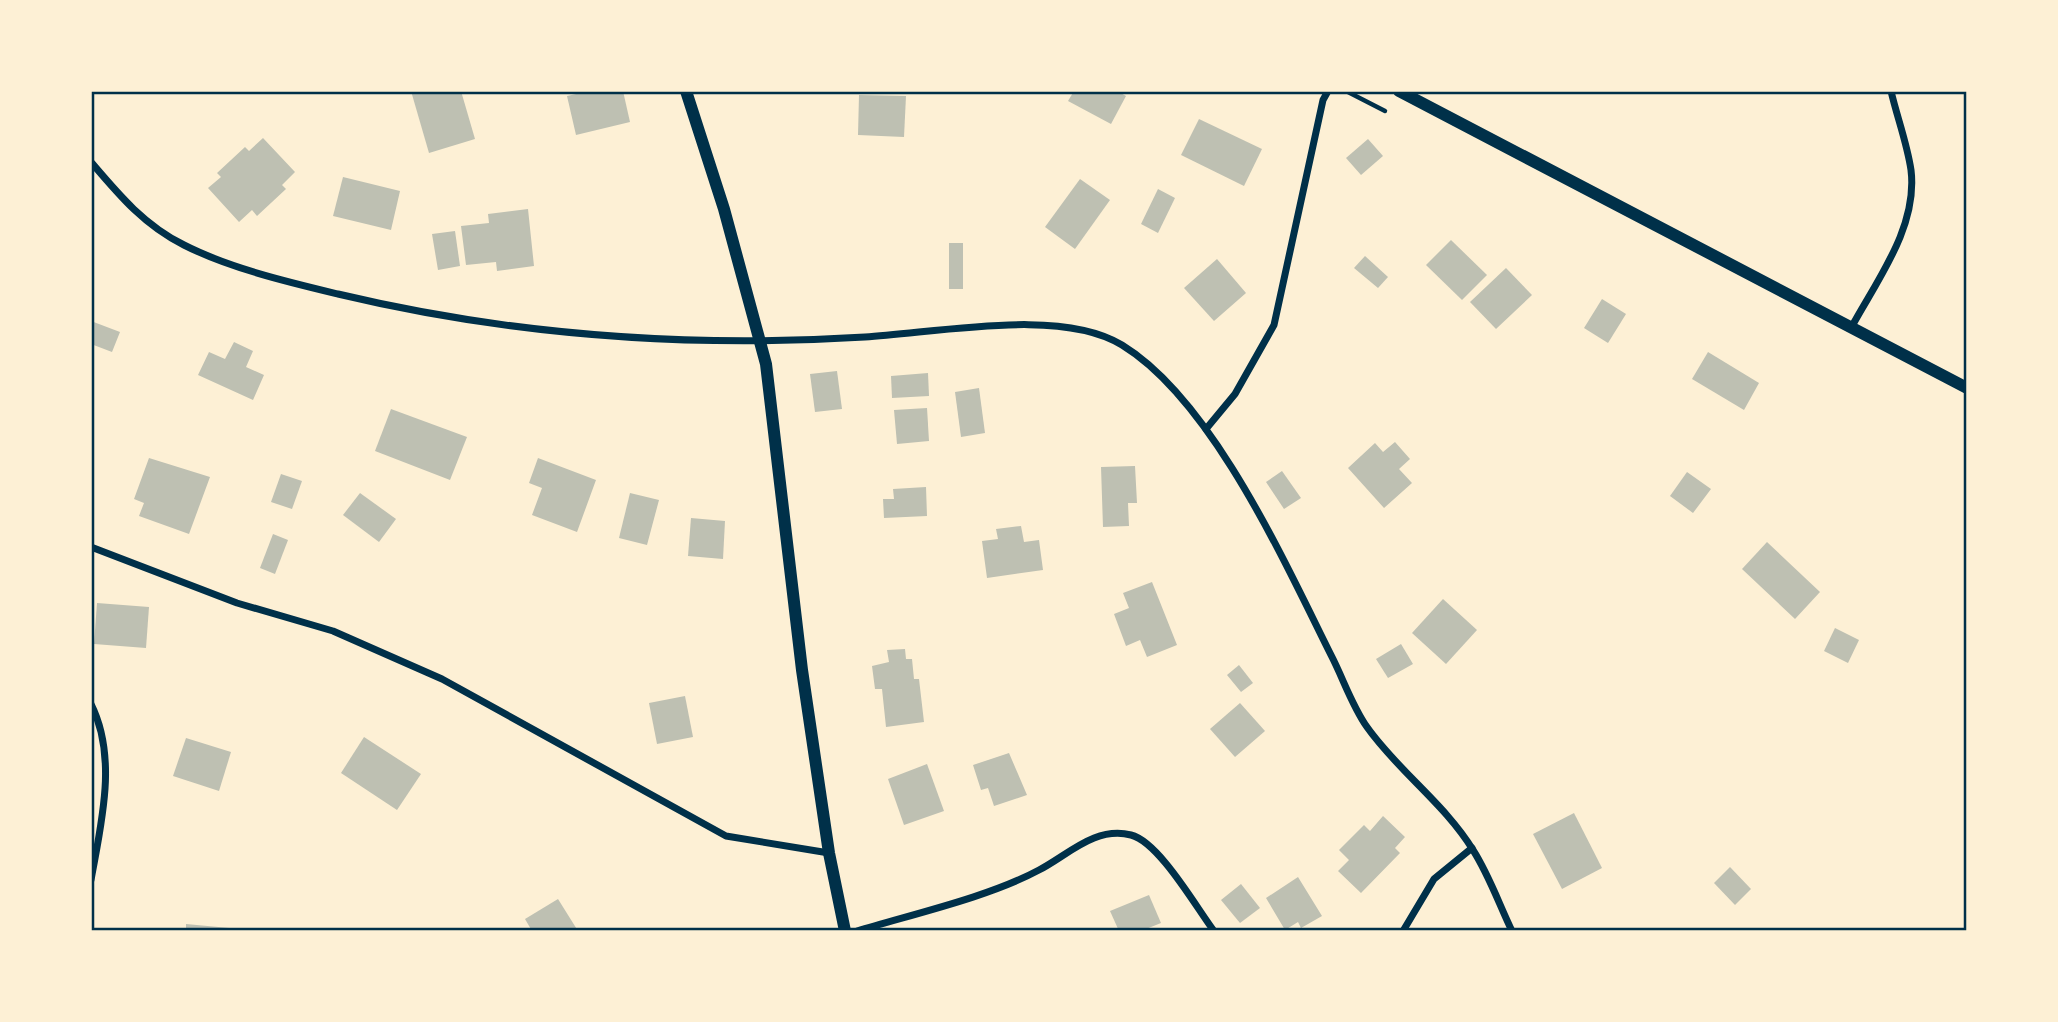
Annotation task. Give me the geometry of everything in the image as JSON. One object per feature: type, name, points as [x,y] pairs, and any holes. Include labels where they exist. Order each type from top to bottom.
[{"type":"street","points":[[686,91],[724,209],[766,364],[803,670],[829,853],[845,931]]},
{"type":"street","points":[[1206,429],[1235,394],[1274,325],[1328,91]]},
{"type":"street","points":[[1399,91],[1967,388]]},
{"type":"street","points":[[1851,328],[1902,233],[1911,204],[1911,169],[1891,91]]},
{"type":"street","points":[[91,162],[134,213],[184,246],[284,281],[397,308],[576,334],[674,341],[861,338],[1034,325],[1074,326],[1122,344],[1178,392],[1206,429],[1270,534],[1367,726],[1472,848],[1512,931]]},
{"type":"street","points":[[91,547],[237,603],[333,631],[430,673],[726,836],[829,853]]},
{"type":"street","points":[[91,704],[102,738],[106,801],[91,880]]},
{"type":"street","points":[[857,931],[962,900],[1039,870],[1082,843],[1104,835],[1132,835],[1153,849],[1214,931]]},
{"type":"street","points":[[1403,931],[1434,879],[1472,848]]},
{"type":"building","points":[[411,91],[461,91],[475,139],[429,153]]},
{"type":"building","points":[[590,91],[623,91],[630,122],[576,135],[567,96]]},
{"type":"building","points":[[1074,91],[1117,91],[1126,96],[1111,124],[1068,101]]},
{"type":"building","points":[[859,95],[906,96],[904,137],[858,135]]},
{"type":"building","points":[[1199,119],[1262,149],[1244,186],[1181,155]]},
{"type":"building","points":[[263,138],[295,172],[282,185],[286,189],[257,216],[252,210],[239,222],[208,188],[221,177],[217,173],[245,147],[249,151]]},
{"type":"building","points":[[1368,139],[1383,156],[1361,175],[1346,158]]},
{"type":"building","points":[[343,177],[400,191],[391,230],[333,216]]},
{"type":"building","points":[[1080,179],[1110,200],[1075,249],[1045,227]]},
{"type":"building","points":[[1158,189],[1175,198],[1158,233],[1141,224]]},
{"type":"building","points":[[528,209],[534,266],[497,271],[496,262],[466,265],[461,226],[489,223],[488,214]]},
{"type":"building","points":[[455,231],[460,266],[438,270],[432,234]]},
{"type":"building","points":[[1451,240],[1487,275],[1462,300],[1426,265]]},
{"type":"building","points":[[949,243],[963,243],[963,289],[949,289]]},
{"type":"building","points":[[1365,256],[1388,277],[1378,288],[1354,268]]},
{"type":"building","points":[[1217,259],[1246,293],[1214,321],[1184,288]]},
{"type":"building","points":[[1506,268],[1532,295],[1496,329],[1470,302]]},
{"type":"building","points":[[1602,299],[1626,314],[1608,343],[1584,328]]},
{"type":"building","points":[[91,321],[120,332],[112,352],[91,344]]},
{"type":"building","points":[[234,342],[253,351],[246,367],[264,375],[253,400],[198,375],[209,352],[225,359]]},
{"type":"building","points":[[1708,352],[1759,383],[1744,410],[1692,379]]},
{"type":"building","points":[[837,371],[842,409],[815,412],[810,374]]},
{"type":"building","points":[[928,373],[929,396],[892,398],[891,376]]},
{"type":"building","points":[[979,388],[985,433],[961,437],[955,392]]},
{"type":"building","points":[[927,408],[929,441],[897,444],[894,410]]},
{"type":"building","points":[[391,409],[467,437],[450,480],[375,451]]},
{"type":"building","points":[[1395,442],[1410,459],[1399,469],[1412,483],[1384,508],[1348,468],[1375,443],[1383,452]]},
{"type":"building","points":[[149,458],[210,477],[189,534],[139,516],[144,503],[134,499]]},
{"type":"building","points":[[538,458],[596,480],[577,532],[532,515],[542,488],[529,483]]},
{"type":"building","points":[[1135,466],[1137,503],[1128,503],[1129,526],[1103,527],[1101,467]]},
{"type":"building","points":[[1282,471],[1301,498],[1284,509],[1266,482]]},
{"type":"building","points":[[1687,472],[1711,489],[1693,513],[1670,496]]},
{"type":"building","points":[[281,474],[302,481],[292,509],[271,502]]},
{"type":"building","points":[[926,487],[927,516],[884,518],[883,499],[894,499],[893,489]]},
{"type":"building","points":[[360,493],[396,519],[379,542],[343,515]]},
{"type":"building","points":[[630,493],[659,500],[647,545],[619,538]]},
{"type":"building","points":[[691,518],[725,521],[723,559],[688,556]]},
{"type":"building","points":[[1021,526],[1024,542],[1039,540],[1043,570],[987,578],[982,541],[998,539],[996,529]]},
{"type":"building","points":[[273,534],[288,540],[275,574],[260,568]]},
{"type":"building","points":[[1767,542],[1820,592],[1795,619],[1742,569]]},
{"type":"building","points":[[1152,582],[1177,645],[1147,657],[1140,640],[1126,646],[1114,614],[1129,608],[1123,593]]},
{"type":"building","points":[[1443,599],[1477,630],[1446,664],[1412,633]]},
{"type":"building","points":[[97,603],[149,607],[146,648],[94,644]]},
{"type":"building","points":[[1835,628],[1859,640],[1848,663],[1824,651]]},
{"type":"building","points":[[1401,644],[1413,664],[1388,678],[1376,659]]},
{"type":"building","points":[[905,649],[906,659],[912,659],[914,679],[919,679],[924,722],[886,727],[882,689],[875,689],[872,666],[889,662],[887,650]]},
{"type":"building","points":[[1239,665],[1253,683],[1241,692],[1227,675]]},
{"type":"building","points":[[685,696],[693,737],[657,744],[649,703]]},
{"type":"building","points":[[1240,703],[1265,731],[1235,757],[1210,729]]},
{"type":"building","points":[[364,737],[421,774],[397,810],[341,773]]},
{"type":"building","points":[[186,738],[231,752],[219,791],[173,776]]},
{"type":"building","points":[[1009,753],[1027,795],[994,806],[988,788],[981,790],[973,765]]},
{"type":"building","points":[[927,764],[944,811],[904,825],[888,779]]},
{"type":"building","points":[[1574,813],[1602,868],[1562,889],[1533,834]]},
{"type":"building","points":[[1383,816],[1405,837],[1395,848],[1400,853],[1361,893],[1338,871],[1349,860],[1339,850],[1364,825],[1370,831]]},
{"type":"building","points":[[1730,867],[1751,889],[1735,905],[1714,883]]},
{"type":"building","points":[[1298,877],[1322,916],[1301,928],[1298,922],[1285,930],[1266,898]]},
{"type":"building","points":[[1241,884],[1260,908],[1240,923],[1221,900]]},
{"type":"building","points":[[1149,895],[1161,923],[1141,931],[1119,931],[1110,911]]},
{"type":"building","points":[[558,899],[578,931],[532,931],[525,919]]},
{"type":"building","points":[[186,924],[240,929],[240,931],[186,931]]}]
